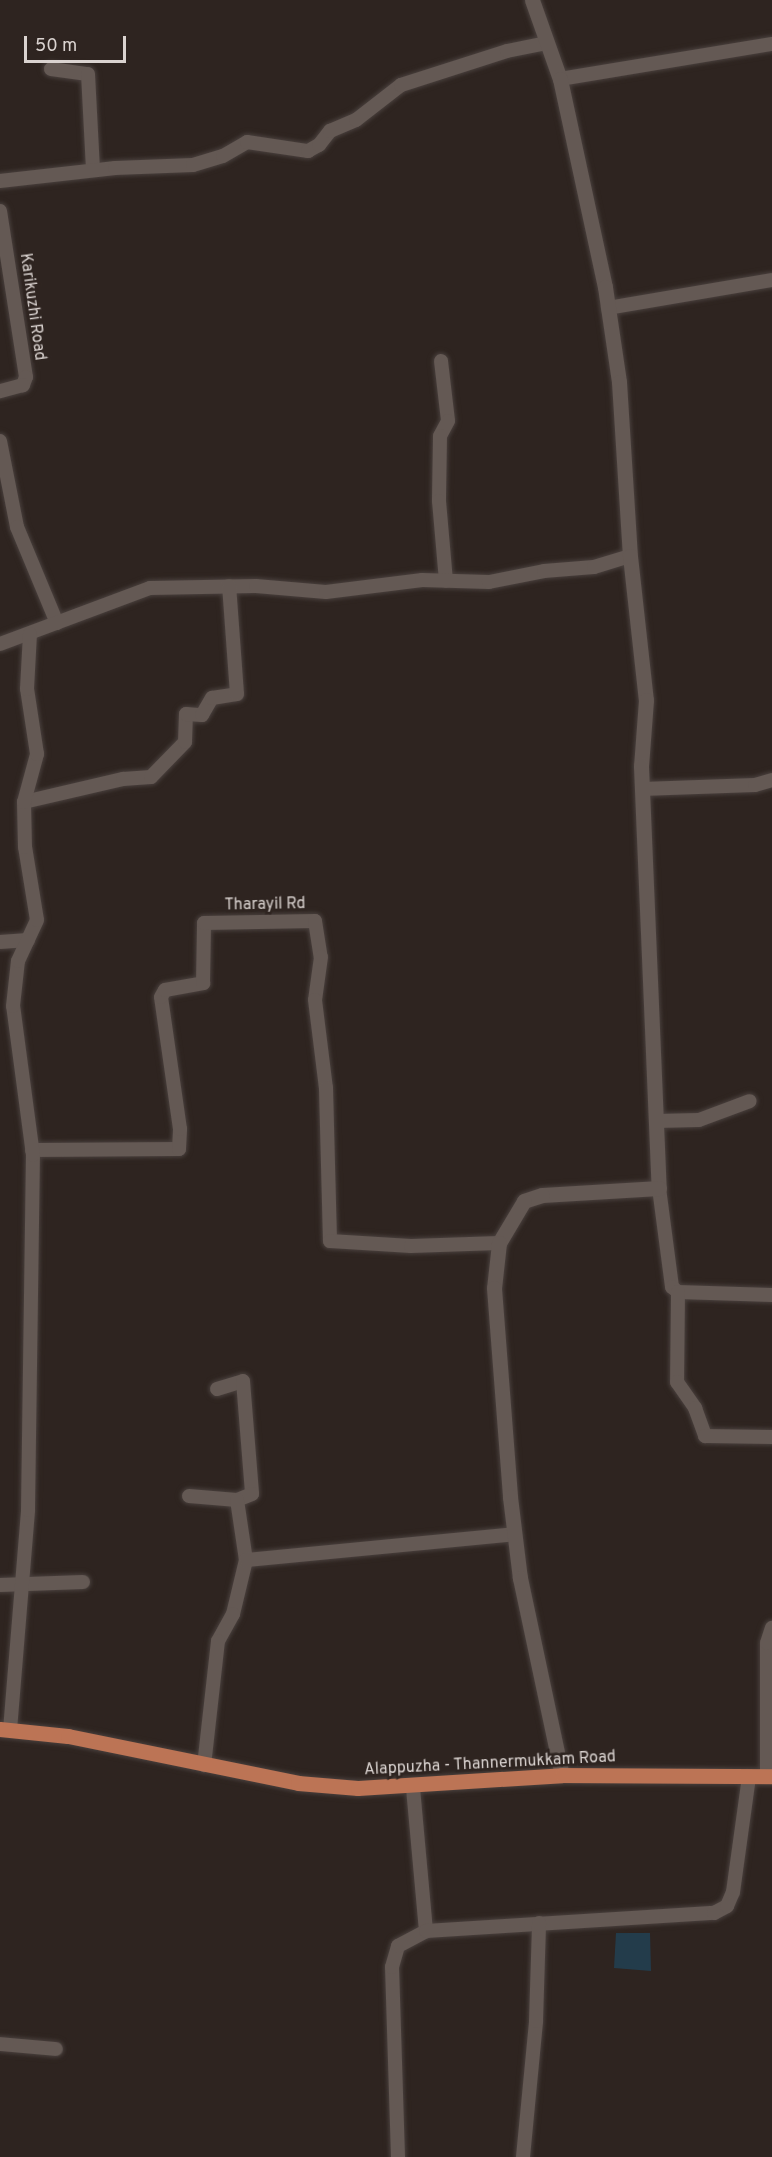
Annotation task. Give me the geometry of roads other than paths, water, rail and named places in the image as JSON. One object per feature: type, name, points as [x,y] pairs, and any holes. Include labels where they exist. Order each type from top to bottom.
[{"type":"main road","points":[[532,0],[560,79],[608,308],[619,382],[630,556],[646,700],[642,789],[652,946],[659,1188],[549,1194],[533,1198],[514,1212],[498,1243],[494,1288],[497,1341],[520,1578],[562,1775]]},
{"type":"main road","name":"Alappuzha - Thannermukkam Road","points":[[5,1729],[68,1736],[297,1783],[413,1788],[562,1775],[770,1776]]},
{"type":"street","points":[[0,181],[93,170],[193,165],[223,156],[247,142],[308,151],[319,145],[330,130],[356,120],[401,85],[498,54],[547,44]]},
{"type":"street","points":[[560,79],[772,44]]},
{"type":"street","points":[[51,69],[88,74],[93,170]]},
{"type":"street","name":"Karikuzhi Road","points":[[0,211],[26,377],[23,385],[0,391]]},
{"type":"street","points":[[608,308],[772,280]]},
{"type":"street","points":[[441,361],[448,421],[440,436],[439,501],[446,581]]},
{"type":"street","points":[[0,441],[17,526],[57,623]]},
{"type":"street","points":[[0,644],[150,588],[296,587],[326,592],[446,581],[489,582],[544,571],[594,567],[630,556]]},
{"type":"street","points":[[24,802],[123,779],[151,777],[185,742],[186,714],[202,715],[212,698],[237,694],[229,586]]},
{"type":"street","points":[[5,1729],[28,1510],[32,1150],[13,1006],[14,981],[37,920],[25,847],[24,802],[37,754],[27,689],[30,634]]},
{"type":"street","points":[[642,789],[755,784],[772,780]]},
{"type":"street","name":"Tharayil Rd","points":[[32,1150],[179,1149],[180,1129],[161,997],[165,990],[203,983],[204,923],[315,921],[321,957],[315,1000],[326,1088],[330,1241],[411,1246],[498,1243]]},
{"type":"street","points":[[0,942],[28,940]]},
{"type":"street","points":[[656,1121],[699,1120],[750,1101]]},
{"type":"street","points":[[659,1188],[672,1287],[678,1292],[772,1295]]},
{"type":"street","points":[[678,1292],[677,1382],[695,1408],[705,1436],[771,1440]]},
{"type":"street","points":[[189,1496],[237,1500],[252,1494],[243,1381],[217,1389]]},
{"type":"street","points":[[204,1765],[218,1641],[233,1614],[246,1560],[237,1500]]},
{"type":"street","points":[[246,1560],[515,1534]]},
{"type":"street","points":[[0,1584],[21,1586],[83,1582]]},
{"type":"street","points":[[770,1776],[767,1643],[772,1628]]},
{"type":"street","points":[[398,2157],[393,1957],[404,1940],[426,1931],[714,1913],[727,1906],[734,1892],[749,1776]]},
{"type":"street","points":[[413,1788],[426,1931]]},
{"type":"street","points":[[523,2157],[536,2021],[539,1923]]},
{"type":"street","points":[[0,2044],[56,2049]]},
{"type":"water","points":[[616,1933],[650,1933],[651,1971],[614,1968]]}]
